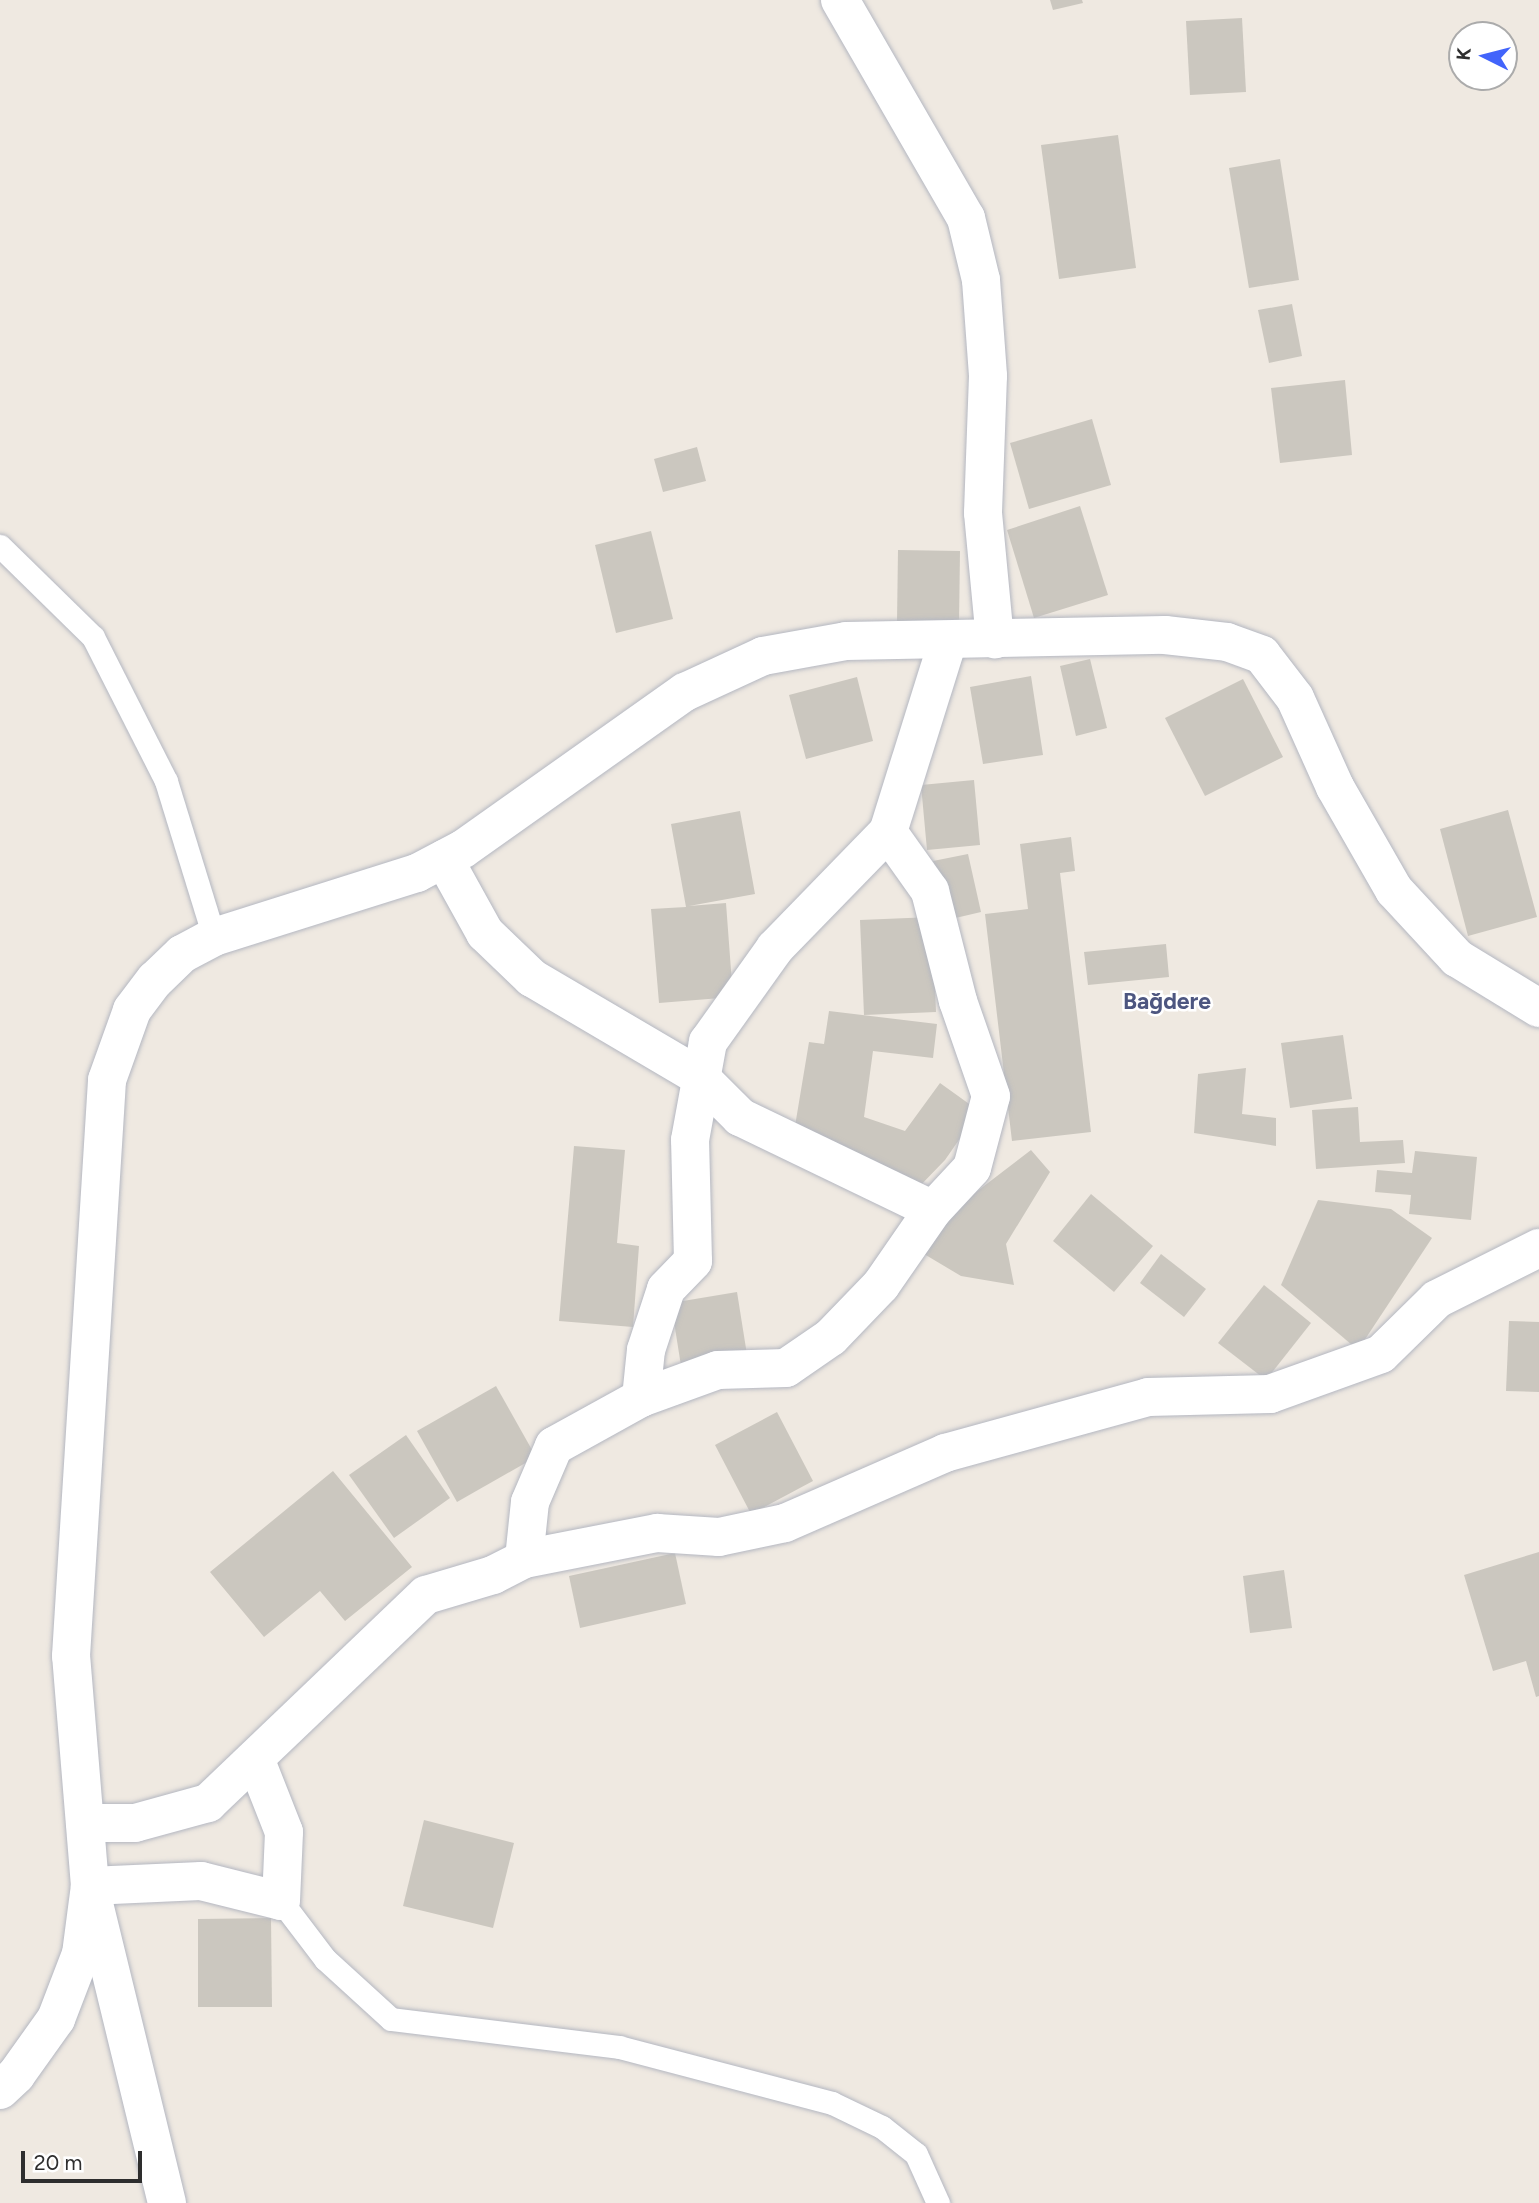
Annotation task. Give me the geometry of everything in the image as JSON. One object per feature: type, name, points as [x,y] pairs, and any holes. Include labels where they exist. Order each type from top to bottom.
[{"type":"street","points":[[840,0],[966,218],[978,267],[988,376],[983,513],[995,639]]},
{"type":"street","points":[[167,2203],[90,1886],[71,1656],[107,1080],[132,1010],[155,980],[182,954],[214,937],[417,873],[505,822],[685,692],[763,656],[846,641],[1164,635],[1227,642],[1262,655],[1295,698],[1335,787],[1394,890],[1457,958],[1539,1008]]},
{"type":"street","points":[[642,1398],[646,1350],[667,1289],[693,1261],[690,1140],[708,1042],[775,948],[888,832],[948,641]]},
{"type":"street","points":[[524,1559],[530,1502],[554,1446],[642,1398],[718,1370],[786,1368],[831,1337],[881,1285],[933,1210],[972,1168],[991,1096],[958,1001],[930,891],[888,832]]},
{"type":"street","points":[[444,859],[485,933],[532,978],[700,1077],[740,1117],[933,1210]]},
{"type":"street","points":[[85,1823],[135,1823],[208,1803],[256,1761],[425,1595],[494,1575],[524,1559],[656,1533],[719,1537],[785,1523],[945,1453],[1148,1397],[1270,1394],[1381,1354],[1437,1299],[1539,1248]]},
{"type":"street","points":[[90,1886],[201,1881],[281,1901],[284,1832],[256,1761]]},
{"type":"street","points":[[0,2090],[16,2075],[55,2019],[81,1954],[90,1886]]},
{"type":"lane","points":[[0,546],[93,638],[166,781],[214,937]]},
{"type":"lane","points":[[281,1901],[325,1959],[391,2019],[619,2047],[832,2103],[882,2127],[916,2154],[938,2203]]},
{"type":"building","points":[[1050,0],[1082,0],[1083,3],[1053,10]]},
{"type":"building","points":[[1242,18],[1246,92],[1190,95],[1186,21]]},
{"type":"building","points":[[1118,135],[1136,268],[1059,279],[1041,145]]},
{"type":"building","points":[[1280,159],[1299,280],[1249,288],[1229,168]]},
{"type":"building","points":[[1292,304],[1302,356],[1269,363],[1258,310]]},
{"type":"building","points":[[1345,380],[1352,455],[1280,463],[1271,388]]},
{"type":"building","points":[[1092,419],[1111,485],[1029,509],[1010,443]]},
{"type":"building","points":[[697,447],[706,481],[663,492],[654,459]]},
{"type":"building","points":[[1080,506],[1108,595],[1034,618],[1007,530]]},
{"type":"building","points":[[651,531],[673,619],[616,633],[595,545]]},
{"type":"building","points":[[898,550],[960,551],[959,623],[897,622]]},
{"type":"building","points":[[1090,659],[1107,728],[1076,736],[1060,666]]},
{"type":"building","points":[[1031,676],[1043,755],[983,764],[970,687]]},
{"type":"building","points":[[857,677],[873,741],[806,759],[789,695]]},
{"type":"building","points":[[1243,679],[1283,757],[1205,796],[1165,718]]},
{"type":"building","points":[[974,780],[980,845],[927,850],[921,785]]},
{"type":"building","points":[[1508,810],[1537,917],[1468,936],[1440,829]]},
{"type":"building","points":[[740,811],[755,894],[689,906],[726,903],[733,997],[659,1003],[651,909],[686,907],[671,824]]},
{"type":"building","points":[[1071,837],[1075,871],[1060,873],[1091,1132],[1012,1141],[985,914],[1028,909],[1020,844]]},
{"type":"building","points":[[968,854],[981,912],[947,920],[933,861]]},
{"type":"building","points":[[932,917],[936,1012],[864,1015],[860,920]]},
{"type":"building","points":[[1166,944],[1169,977],[1088,985],[1084,952]]},
{"type":"building","points":[[829,1011],[937,1024],[933,1058],[873,1051],[864,1117],[905,1131],[940,1083],[979,1111],[945,1160],[916,1190],[795,1126],[809,1042],[824,1044]]},
{"type":"building","points":[[1343,1035],[1352,1099],[1290,1108],[1281,1043]]},
{"type":"building","points":[[1246,1068],[1242,1114],[1276,1118],[1276,1146],[1194,1133],[1198,1074]]},
{"type":"building","points":[[1358,1107],[1360,1142],[1403,1140],[1405,1163],[1316,1169],[1312,1110]]},
{"type":"building","points":[[574,1146],[625,1150],[617,1243],[639,1246],[633,1327],[559,1321]]},
{"type":"building","points":[[1031,1150],[1050,1172],[1006,1244],[1014,1285],[961,1276],[919,1251],[967,1199]]},
{"type":"building","points":[[1415,1151],[1477,1157],[1471,1220],[1409,1214],[1411,1195],[1375,1192],[1377,1170],[1412,1173]]},
{"type":"building","points":[[1091,1194],[1153,1246],[1114,1292],[1053,1241]]},
{"type":"building","points":[[1318,1200],[1391,1209],[1432,1238],[1358,1350],[1281,1285]]},
{"type":"building","points":[[1161,1254],[1206,1289],[1184,1317],[1140,1283]]},
{"type":"building","points":[[1264,1285],[1311,1323],[1266,1380],[1218,1343]]},
{"type":"building","points":[[737,1292],[748,1361],[682,1372],[671,1303]]},
{"type":"building","points":[[1509,1321],[1539,1322],[1539,1392],[1506,1391]]},
{"type":"building","points":[[496,1386],[536,1457],[457,1502],[417,1431]]},
{"type":"building","points":[[777,1412],[813,1481],[751,1514],[715,1445]]},
{"type":"building","points":[[406,1435],[450,1498],[394,1538],[349,1475]]},
{"type":"building","points":[[333,1471],[412,1567],[345,1621],[320,1591],[264,1637],[210,1572]]},
{"type":"building","points":[[1539,1552],[1539,1696],[1536,1697],[1526,1661],[1493,1671],[1464,1575]]},
{"type":"building","points":[[675,1553],[686,1604],[580,1628],[569,1576]]},
{"type":"building","points":[[1284,1570],[1292,1628],[1250,1633],[1243,1576]]},
{"type":"building","points":[[424,1820],[514,1843],[493,1928],[403,1906]]},
{"type":"building","points":[[271,1918],[272,2007],[198,2007],[198,1919]]},
{"type":"district","name":"Bağdere","points":[[1167,1001]]}]
